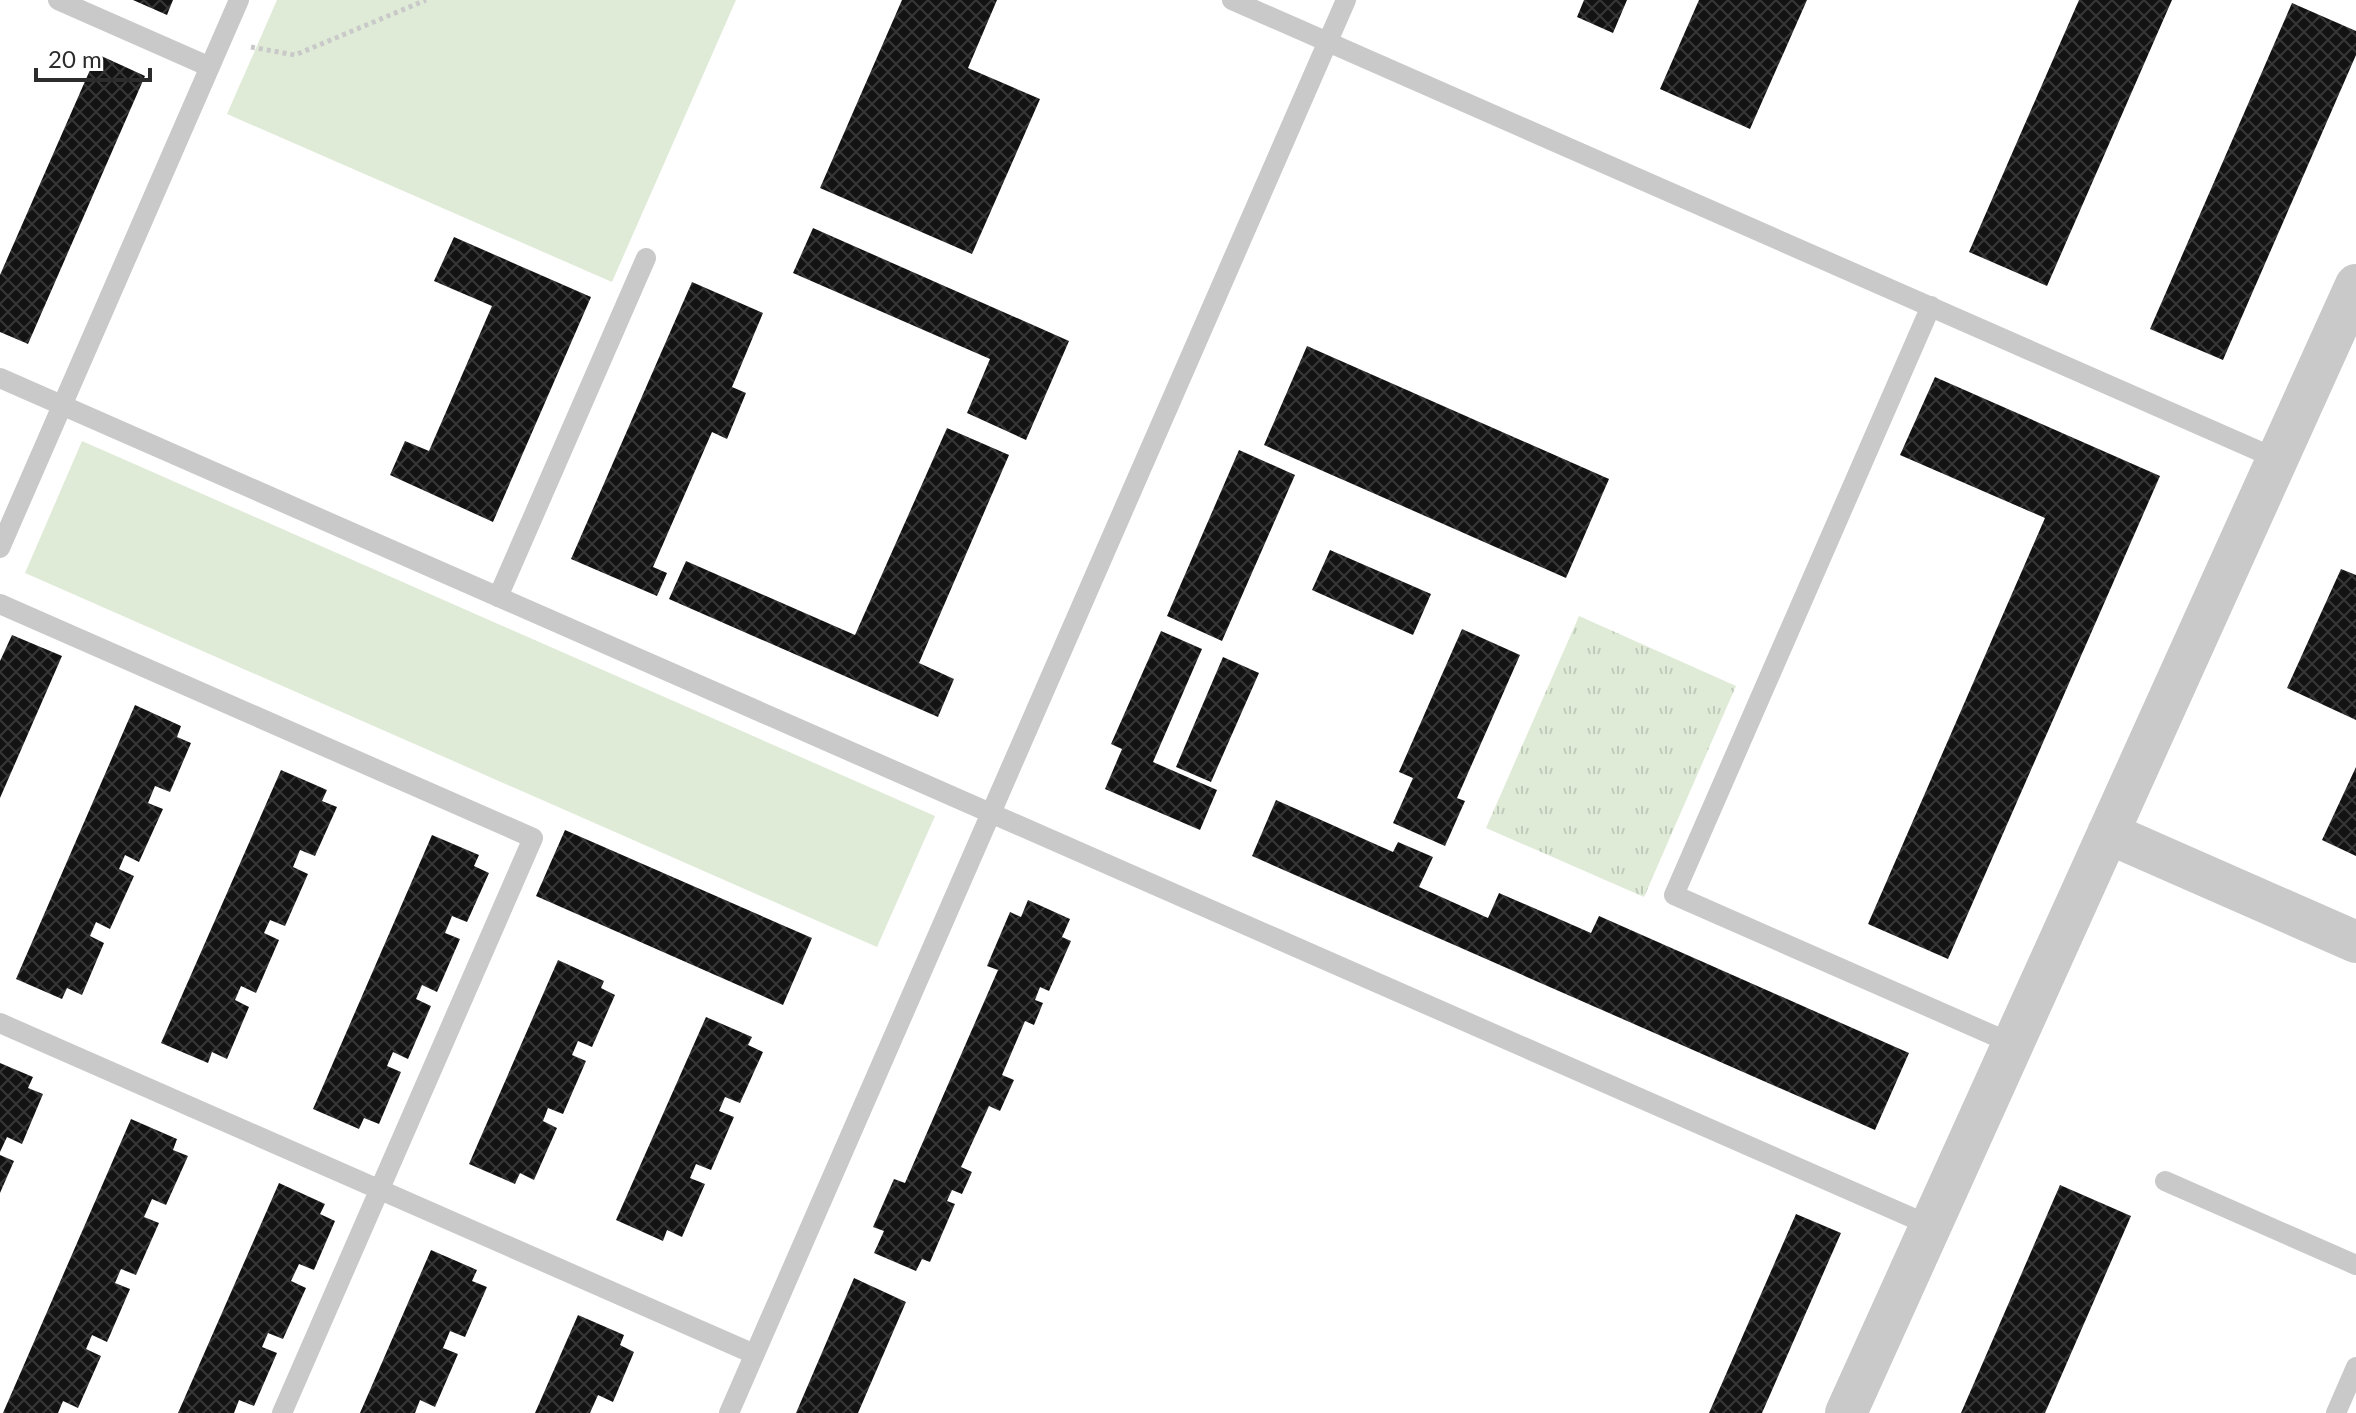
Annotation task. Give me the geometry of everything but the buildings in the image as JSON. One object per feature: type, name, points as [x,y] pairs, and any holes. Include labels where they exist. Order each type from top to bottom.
[{"type":"street","points":[[1846,1413],[2356,285]]},
{"type":"street","points":[[2108,833],[2356,942]]},
{"type":"lane","points":[[58,0],[210,67]]},
{"type":"lane","points":[[0,548],[239,0]]},
{"type":"lane","points":[[1232,0],[2277,459]]},
{"type":"lane","points":[[729,1413],[1346,0]]},
{"type":"lane","points":[[498,597],[646,258]]},
{"type":"lane","points":[[1931,306],[1674,895],[2013,1044]]},
{"type":"lane","points":[[0,378],[1931,1226]]},
{"type":"lane","points":[[0,604],[533,838],[282,1413]]},
{"type":"lane","points":[[0,1023],[754,1354]]},
{"type":"lane","points":[[2165,1181],[2356,1265]]},
{"type":"lane","points":[[2336,1413],[2356,1367]]},
{"type":"path","points":[[221,42],[295,55],[426,0]]},
{"type":"green space","points":[[277,0],[736,0],[612,282],[227,114]]},
{"type":"green space","points":[[82,441],[935,816],[877,947],[25,573]]},
{"type":"green space","points":[[1579,616],[1736,686],[1644,897],[1486,828]]}]
